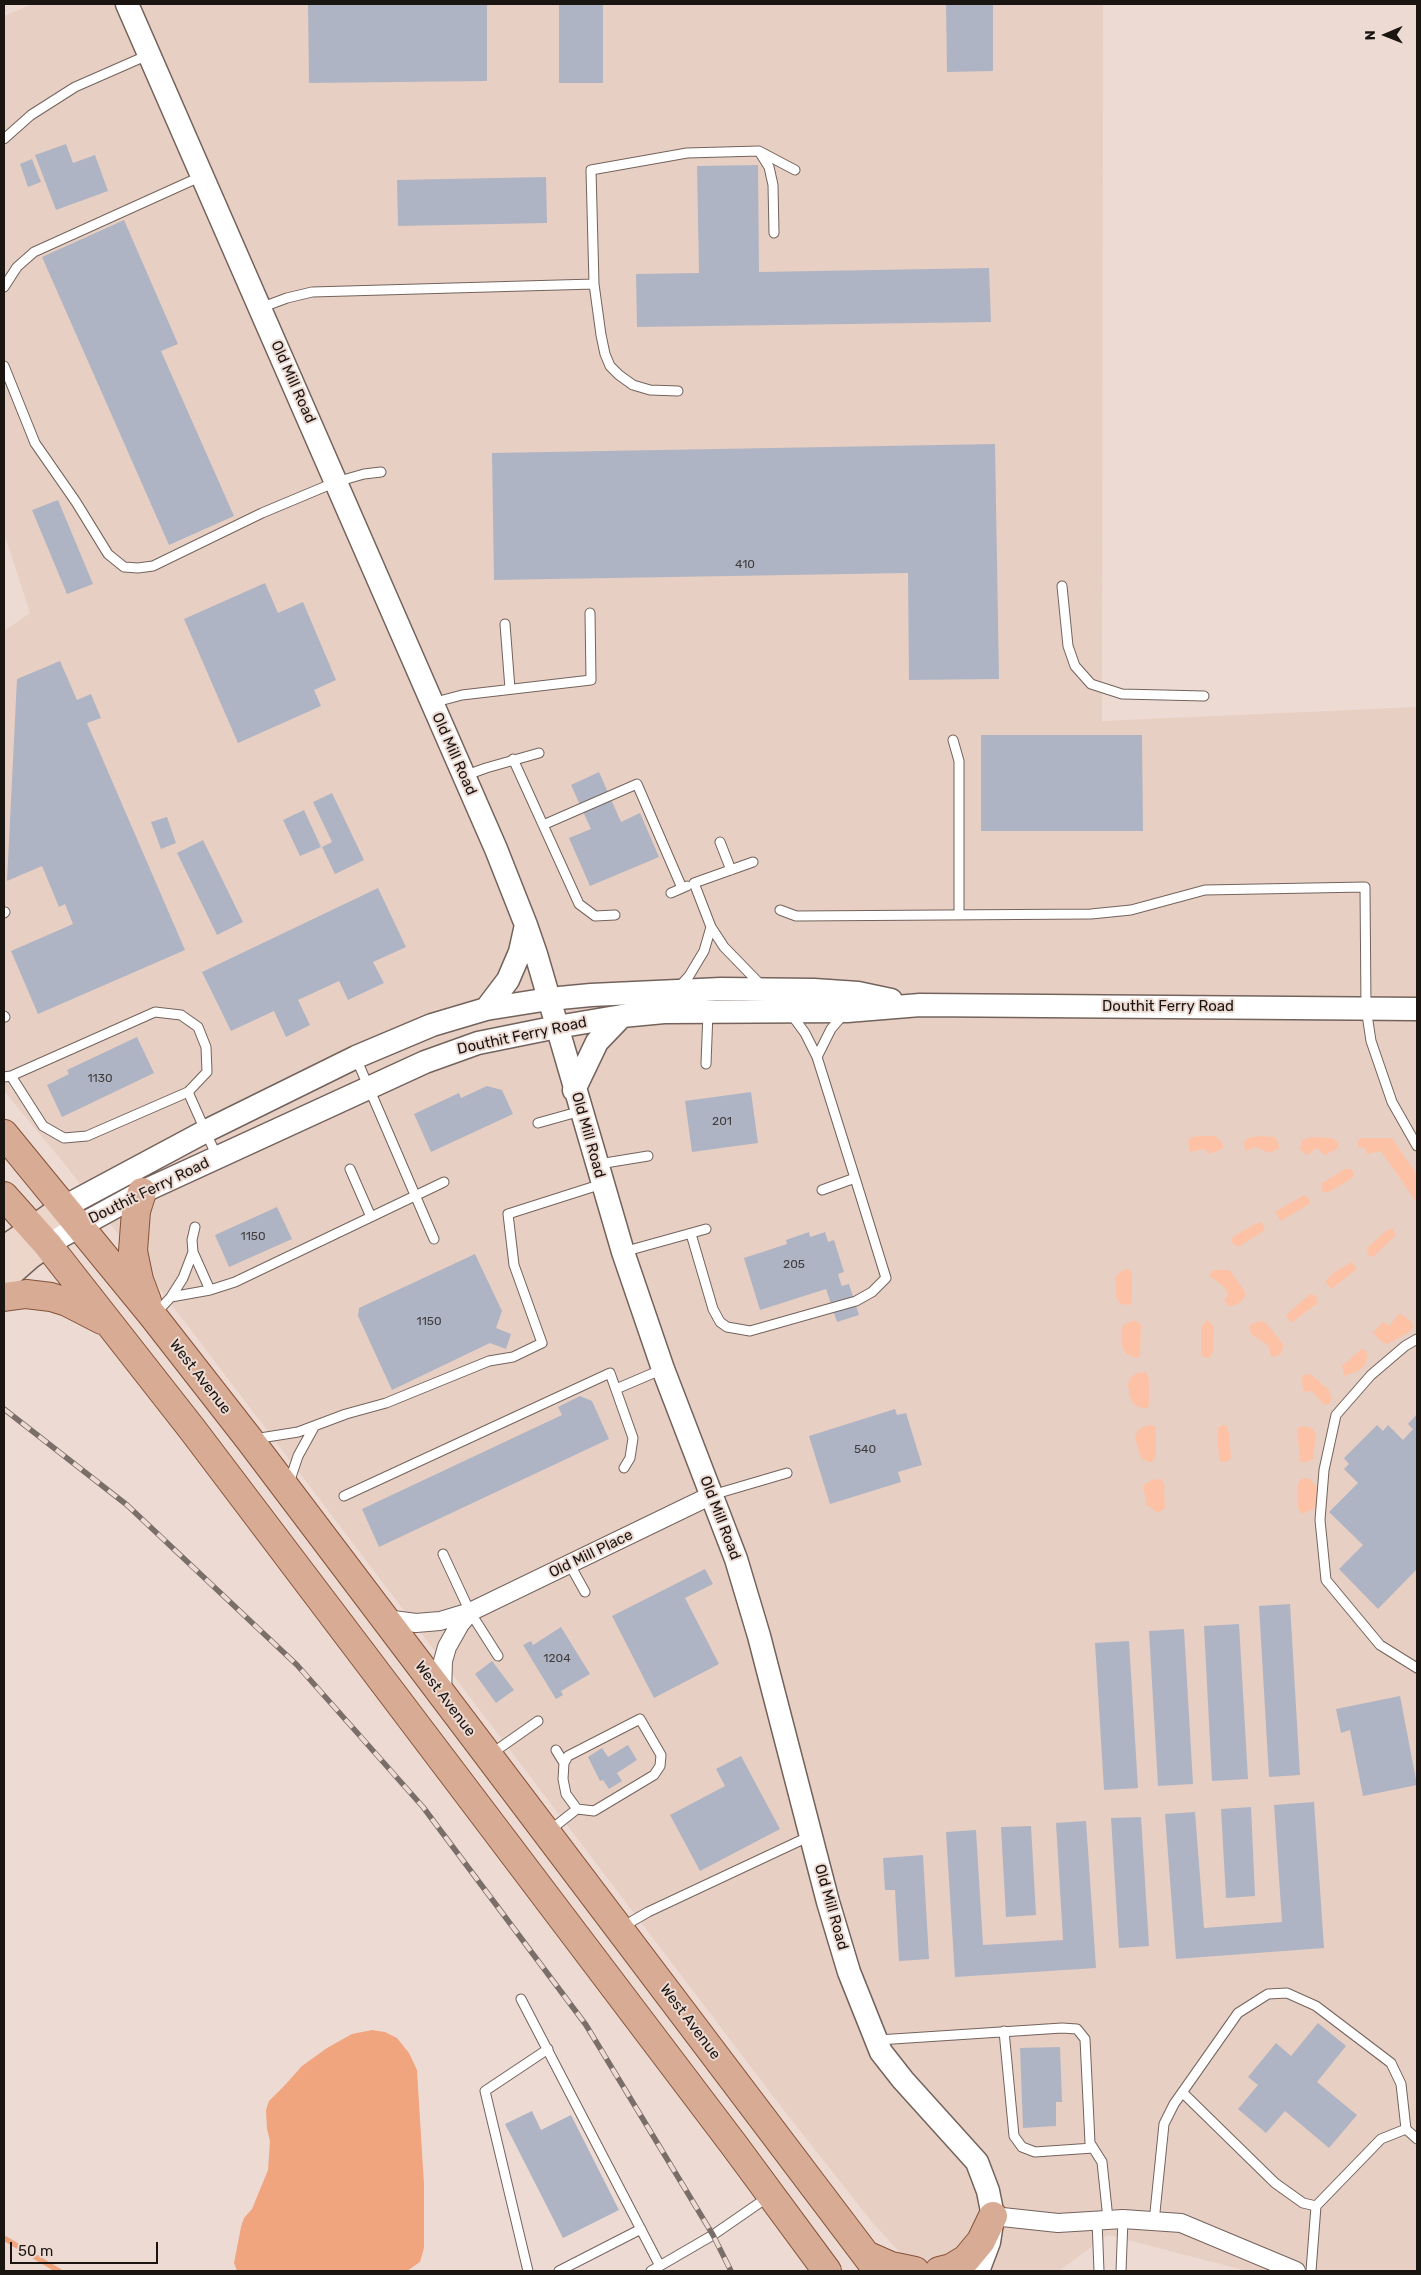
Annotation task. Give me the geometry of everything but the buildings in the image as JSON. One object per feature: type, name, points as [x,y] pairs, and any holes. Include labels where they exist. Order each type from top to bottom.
[{"type":"main road","name":"West Avenue","points":[[4,1134],[153,1316],[249,1439],[872,2263]]},
{"type":"main road","points":[[142,1192],[136,1211],[134,1251],[138,1280],[153,1316]]},
{"type":"main road","points":[[4,1196],[40,1236],[111,1325],[414,1721],[828,2271]]},
{"type":"main road","points":[[4,1249],[40,1236],[72,1217]]},
{"type":"main road","points":[[4,1278],[30,1256],[40,1236]]},
{"type":"main road","points":[[4,1297],[26,1294],[51,1297],[84,1309],[111,1325]]},
{"type":"main road","points":[[939,2271],[951,2268],[966,2259],[981,2241],[993,2216]]},
{"type":"main road","points":[[872,2263],[915,2271]]},
{"type":"street","name":"Old Mill Road","points":[[127,4],[496,849],[526,925],[623,1252],[663,1369],[736,1559],[759,1636],[828,1902],[849,1972],[881,2052],[903,2080],[977,2162],[988,2191],[993,2216],[989,2242],[978,2271]]},
{"type":"street","points":[[486,1009],[508,980],[520,952],[526,925]]},
{"type":"street","name":"Douthit Ferry Road","points":[[72,1217],[206,1131],[356,1057],[432,1025],[486,1009],[549,999],[676,991],[765,988],[858,993],[920,1005]]},
{"type":"street","name":"Douthit Ferry Road","points":[[72,1217],[142,1192],[369,1087],[452,1052],[503,1038],[622,1016],[664,1012],[708,1011],[847,1011],[920,1005],[1417,1009]]},
{"type":"street","points":[[574,1090],[597,1042],[622,1016]]},
{"type":"street","name":"Old Mill Place","points":[[382,1616],[416,1623],[440,1621],[470,1612],[712,1495]]},
{"type":"street","name":"Old Mill Place","points":[[442,1694],[443,1661],[447,1647],[460,1624],[470,1612]]},
{"type":"street","points":[[993,2216],[1058,2223],[1109,2219],[1181,2223],[1296,2271]]},
{"type":"lane","points":[[4,139],[31,115],[75,87],[149,55]]},
{"type":"lane","points":[[759,150],[769,167],[773,185],[774,233]]},
{"type":"lane","points":[[678,391],[650,390],[633,384],[619,375],[610,366],[605,354],[594,284],[591,170],[687,153],[759,150],[795,170]]},
{"type":"lane","points":[[4,287],[17,267],[34,252],[202,176]]},
{"type":"lane","points":[[260,308],[287,298],[312,292],[594,284]]},
{"type":"lane","points":[[4,366],[35,443],[76,502],[108,554],[124,567],[153,566],[262,514],[336,482],[364,474],[381,472]]},
{"type":"lane","points":[[1062,586],[1068,646],[1075,666],[1091,684],[1122,694],[1204,696]]},
{"type":"lane","points":[[431,703],[462,695],[591,680],[590,613]]},
{"type":"lane","points":[[505,624],[510,689]]},
{"type":"lane","points":[[953,740],[960,761],[958,915]]},
{"type":"lane","points":[[464,776],[513,759],[539,753]]},
{"type":"lane","points":[[513,759],[579,904],[595,916],[615,915]]},
{"type":"lane","points":[[543,825],[637,784],[682,888]]},
{"type":"lane","points":[[720,842],[731,870]]},
{"type":"lane","points":[[671,893],[753,862]]},
{"type":"lane","points":[[694,883],[711,927],[724,947],[765,988]]},
{"type":"lane","points":[[780,910],[796,916],[1111,913],[1131,910],[1205,890],[1365,887],[1366,1008],[1371,1041],[1392,1102],[1417,1146]]},
{"type":"lane","points":[[676,991],[697,964],[704,951],[711,927]]},
{"type":"lane","points":[[692,1234],[714,1308],[720,1322],[727,1327],[750,1330],[856,1301],[880,1286],[886,1278],[817,1057],[805,1032],[787,1010]]},
{"type":"lane","points":[[706,1064],[708,1011]]},
{"type":"lane","points":[[817,1057],[831,1028],[847,1011]]},
{"type":"lane","points":[[155,1012],[180,1014],[198,1027],[206,1047],[207,1072],[188,1092],[88,1136],[64,1138],[43,1126],[7,1076],[155,1012]]},
{"type":"lane","points":[[356,1057],[434,1239]]},
{"type":"lane","points":[[188,1092],[218,1157]]},
{"type":"lane","points":[[538,1123],[581,1112]]},
{"type":"lane","points":[[249,1439],[282,1436],[314,1427],[386,1403],[489,1361],[513,1357],[542,1343],[514,1265],[508,1214],[599,1174],[648,1156]]},
{"type":"lane","points":[[350,1170],[371,1217]]},
{"type":"lane","points":[[822,1190],[854,1178]]},
{"type":"lane","points":[[171,1297],[210,1290],[235,1282],[444,1182]]},
{"type":"lane","points":[[153,1316],[171,1297],[184,1278],[192,1252],[195,1227]]},
{"type":"lane","points":[[623,1252],[706,1229]]},
{"type":"lane","points":[[192,1252],[210,1290]]},
{"type":"lane","points":[[1417,1338],[1371,1375],[1336,1416],[1324,1470],[1320,1520],[1326,1580],[1380,1645],[1417,1668]]},
{"type":"lane","points":[[616,1389],[663,1369]]},
{"type":"lane","points":[[344,1496],[610,1373],[633,1438],[630,1458],[624,1468]]},
{"type":"lane","points":[[287,1490],[298,1456],[314,1427]]},
{"type":"lane","points":[[712,1495],[786,1473]]},
{"type":"lane","points":[[443,1554],[470,1612],[498,1656]]},
{"type":"lane","points":[[570,1565],[585,1592]]},
{"type":"lane","points":[[547,1833],[576,1809],[594,1811],[654,1775],[660,1766],[660,1755],[640,1719],[566,1759]]},
{"type":"lane","points":[[488,1756],[538,1721]]},
{"type":"lane","points":[[556,1750],[566,1759]]},
{"type":"lane","points":[[566,1759],[563,1779],[566,1794],[576,1809]]},
{"type":"lane","points":[[619,1929],[632,1920],[666,1903],[800,1839],[812,1836]]},
{"type":"lane","points":[[1154,2222],[1164,2124],[1174,2104],[1184,2093],[1238,2012],[1268,1994],[1287,1993],[1316,2006],[1391,2063],[1401,2084],[1406,2129],[1417,2139]]},
{"type":"lane","points":[[522,1999],[660,2266]]},
{"type":"lane","points":[[876,2040],[1004,2031],[1077,2029],[1085,2039],[1090,2143],[1102,2162],[1109,2219],[1121,2271]]},
{"type":"lane","points":[[1004,2031],[1014,2136],[1022,2147],[1035,2152],[1093,2148]]},
{"type":"lane","points":[[528,2271],[485,2091],[548,2049]]},
{"type":"lane","points":[[1184,2093],[1275,2183],[1303,2203],[1316,2206]]},
{"type":"lane","points":[[1311,2271],[1316,2206],[1381,2139],[1406,2129]]},
{"type":"lane","points":[[651,2271],[713,2235],[771,2196]]},
{"type":"lane","points":[[1098,2271],[1109,2219]]},
{"type":"lane","points":[[559,2271],[641,2229]]},
{"type":"shaded area","points":[[33,4],[1103,4],[1102,721],[1417,707],[1417,2271],[1247,2271],[1108,2235],[1059,2271],[917,2271],[872,2222],[782,2108],[67,1167],[4,1091],[4,631],[30,613],[4,533],[4,16]]},
{"type":"shaded area","points":[[1215,1136],[1222,1142],[1224,1148],[1209,1154],[1205,1149],[1190,1152],[1188,1141],[1192,1137]]},
{"type":"shaded area","points":[[1258,1136],[1275,1137],[1279,1148],[1269,1153],[1256,1147],[1245,1151],[1244,1143],[1248,1138]]},
{"type":"shaded area","points":[[1311,1137],[1333,1138],[1339,1144],[1337,1149],[1324,1155],[1317,1148],[1307,1155],[1300,1149],[1302,1140]]},
{"type":"shaded area","points":[[1360,1138],[1392,1138],[1417,1175],[1417,1203],[1381,1151],[1367,1154],[1365,1147],[1359,1148],[1357,1143]]},
{"type":"shaded area","points":[[1345,1169],[1352,1169],[1354,1176],[1351,1179],[1327,1193],[1321,1190],[1322,1183]]},
{"type":"shaded area","points":[[1304,1195],[1310,1199],[1309,1204],[1281,1221],[1275,1212]]},
{"type":"shaded area","points":[[1259,1222],[1262,1223],[1265,1230],[1237,1247],[1231,1241],[1234,1236]]},
{"type":"shaded area","points":[[1392,1228],[1396,1235],[1373,1257],[1369,1256],[1368,1247]]},
{"type":"shaded area","points":[[1351,1262],[1357,1269],[1331,1289],[1325,1281]]},
{"type":"shaded area","points":[[1129,1269],[1132,1273],[1132,1299],[1131,1304],[1125,1305],[1120,1303],[1116,1297],[1115,1277],[1123,1270]]},
{"type":"shaded area","points":[[1213,1270],[1229,1270],[1245,1292],[1241,1302],[1230,1307],[1224,1301],[1228,1295],[1225,1288],[1209,1275]]},
{"type":"shaded area","points":[[1310,1294],[1316,1296],[1318,1303],[1291,1323],[1286,1315]]},
{"type":"shaded area","points":[[1400,1313],[1411,1321],[1413,1327],[1408,1333],[1387,1344],[1381,1341],[1373,1333],[1383,1322],[1389,1326]]},
{"type":"shaded area","points":[[1135,1320],[1141,1325],[1140,1356],[1136,1358],[1126,1354],[1121,1343],[1123,1325]]},
{"type":"shaded area","points":[[1208,1320],[1214,1328],[1213,1352],[1209,1358],[1203,1357],[1201,1352],[1201,1326]]},
{"type":"shaded area","points":[[1261,1321],[1266,1323],[1283,1344],[1280,1355],[1271,1357],[1268,1345],[1251,1334],[1249,1329],[1251,1324]]},
{"type":"shaded area","points":[[1363,1348],[1368,1356],[1364,1366],[1358,1371],[1344,1376],[1342,1366]]},
{"type":"shaded area","points":[[1146,1372],[1149,1378],[1149,1405],[1147,1408],[1141,1408],[1134,1404],[1130,1397],[1128,1385],[1130,1378],[1137,1373]]},
{"type":"shaded area","points":[[1310,1374],[1329,1390],[1332,1399],[1329,1404],[1324,1405],[1312,1391],[1304,1392],[1301,1379],[1304,1375]]},
{"type":"shaded area","points":[[1148,1425],[1154,1426],[1156,1429],[1156,1456],[1152,1462],[1141,1458],[1135,1438],[1138,1430]]},
{"type":"shaded area","points":[[1227,1426],[1229,1435],[1231,1458],[1227,1462],[1220,1461],[1218,1447],[1218,1427]]},
{"type":"shaded area","points":[[1303,1426],[1312,1428],[1316,1434],[1313,1459],[1304,1463],[1300,1460],[1297,1428]]},
{"type":"shaded area","points":[[1308,1478],[1316,1485],[1319,1493],[1317,1507],[1302,1514],[1298,1508],[1297,1486],[1301,1479]]},
{"type":"shaded area","points":[[1160,1479],[1164,1483],[1165,1508],[1158,1513],[1147,1505],[1143,1485],[1152,1480]]},
{"type":"shaded area","points":[[372,2030],[385,2032],[397,2038],[409,2053],[417,2070],[424,2185],[424,2248],[420,2262],[407,2271],[237,2271],[234,2263],[241,2227],[244,2218],[252,2209],[268,2170],[270,2141],[266,2110],[269,2101],[302,2066],[327,2048],[352,2034]]},
{"type":"waterway","points":[[4,2238],[59,2271]]},
{"type":"railway","points":[[4,1409],[127,1505],[297,1665],[423,1807],[586,2025],[713,2235],[731,2271]]}]
